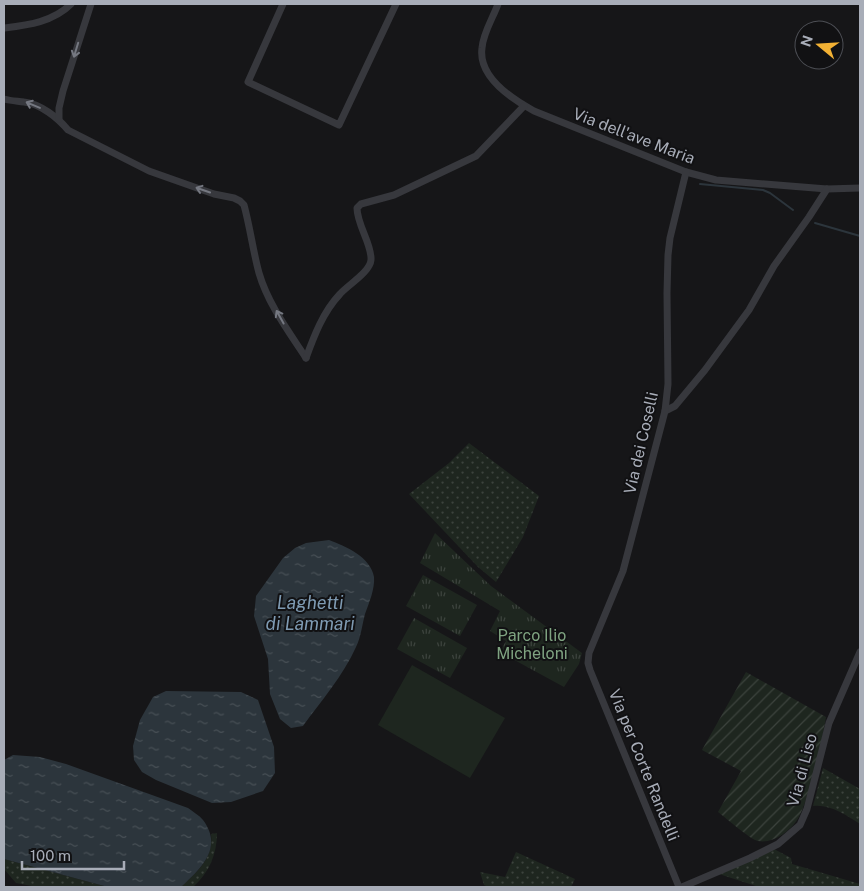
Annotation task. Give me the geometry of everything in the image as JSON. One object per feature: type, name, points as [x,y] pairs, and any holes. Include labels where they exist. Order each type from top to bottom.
[{"type":"street","points":[[4,28],[37,23],[51,18],[64,11],[71,4]]},
{"type":"street","points":[[59,119],[59,108],[63,91],[91,4]]},
{"type":"street","points":[[283,4],[248,82],[338,125],[396,4]]},
{"type":"street","name":"Via dell'ave Maria","points":[[498,4],[484,40],[482,49],[483,64],[493,80],[524,106],[570,127],[686,172],[734,182],[827,189],[860,188]]},
{"type":"street","points":[[4,99],[27,102],[59,119],[68,130],[149,171],[214,194],[240,200],[244,205],[259,273],[265,290],[306,358],[316,329],[339,295],[368,269],[371,261],[365,234],[357,216],[357,208],[361,204],[394,195],[476,156],[524,106]]},
{"type":"street","name":"Via dei Coselli","points":[[590,653],[623,572],[665,412],[668,384],[668,255],[670,238],[686,172]]},
{"type":"street","points":[[665,412],[675,406],[705,370],[749,310],[774,266],[827,189]]},
{"type":"street","name":"Via di Liso","points":[[680,887],[750,858],[778,844],[800,825],[807,809],[829,723],[860,652]]},
{"type":"street","name":"Via per Corte Randelli","points":[[590,653],[588,663],[590,670],[680,887]]},
{"type":"green space","points":[[469,443],[539,496],[523,537],[496,582],[478,567],[409,494],[449,463]]},
{"type":"green space","name":"Parco Ilio Micheloni","points":[[435,533],[491,586],[582,653],[579,664],[564,687],[500,652],[506,641],[490,631],[500,611],[420,563]]},
{"type":"green space","points":[[423,575],[477,605],[460,636],[406,606]]},
{"type":"green space","points":[[414,618],[467,648],[450,678],[397,649]]},
{"type":"green space","points":[[412,665],[505,718],[470,778],[378,725]]},
{"type":"green space","points":[[746,672],[826,717],[814,770],[801,812],[794,824],[786,832],[769,841],[755,840],[718,812],[741,771],[702,750]]},
{"type":"green space","points":[[823,768],[860,789],[860,824],[832,808],[813,806]]},
{"type":"green space","points":[[217,833],[214,856],[204,876],[193,887],[181,887],[203,864],[210,850],[211,834]]},
{"type":"green space","points":[[774,849],[791,858],[792,864],[860,884],[860,887],[759,887],[719,874]]},
{"type":"green space","points":[[516,852],[575,879],[571,887],[488,887],[484,885],[480,872],[505,877]]},
{"type":"green space","points":[[4,859],[108,887],[37,887],[16,883],[4,869]]},
{"type":"water","name":"Laghetti di Lammari","points":[[329,540],[363,558],[372,570],[374,577],[373,591],[358,643],[351,658],[303,726],[291,728],[280,719],[270,694],[268,659],[254,616],[256,596],[283,558],[295,548],[306,543]]},
{"type":"water","points":[[166,691],[241,692],[258,700],[274,747],[275,773],[263,791],[231,802],[212,803],[156,780],[142,772],[134,760],[133,746],[140,720],[153,697]]},
{"type":"water","points":[[13,755],[40,757],[66,764],[188,808],[203,820],[209,830],[211,840],[207,857],[181,887],[108,887],[4,859],[4,760]]},
{"type":"waterway","points":[[700,184],[763,190],[793,210]]},
{"type":"waterway","points":[[815,223],[860,236]]}]
